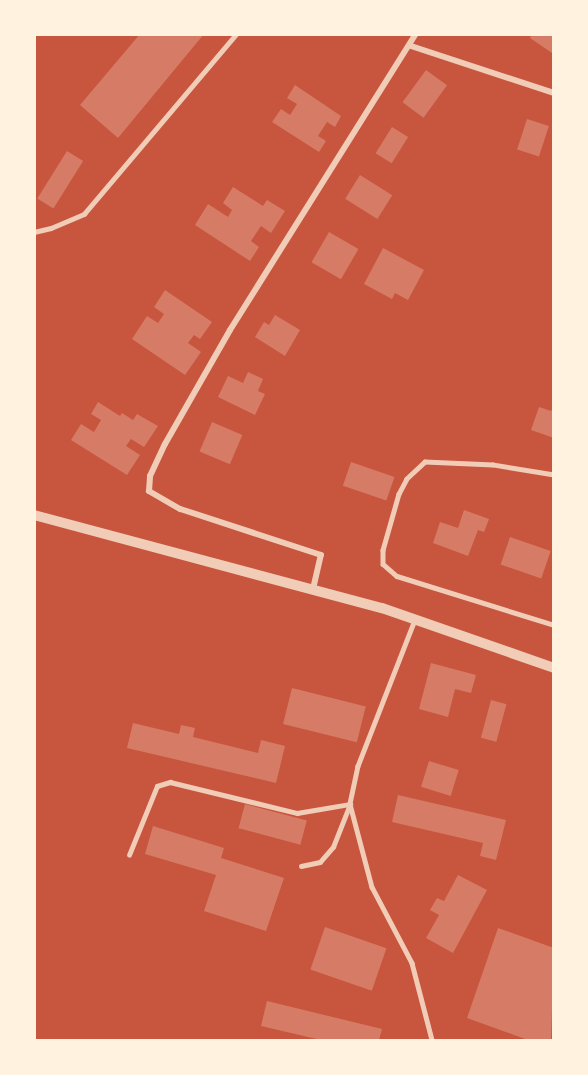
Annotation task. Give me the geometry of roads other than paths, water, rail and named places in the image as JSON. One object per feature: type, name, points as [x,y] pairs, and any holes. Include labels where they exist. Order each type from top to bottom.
[{"type":"street","points":[[313,589],[321,555],[180,509],[149,491],[150,476],[165,444],[230,330],[411,46],[416,34]]},
{"type":"street","points":[[411,46],[554,93]]},
{"type":"street","points":[[34,515],[313,589],[415,619],[554,668]]},
{"type":"lane","points":[[34,232],[51,228],[84,214],[236,34]]},
{"type":"lane","points":[[554,475],[493,465],[424,462],[407,478],[399,494],[383,557],[383,564],[397,576],[554,625]]},
{"type":"lane","points":[[302,866],[320,862],[333,847],[350,804],[358,766],[415,619]]},
{"type":"lane","points":[[129,855],[157,786],[170,782],[297,813],[350,804]]},
{"type":"lane","points":[[350,804],[372,886],[412,963],[432,1041]]}]
